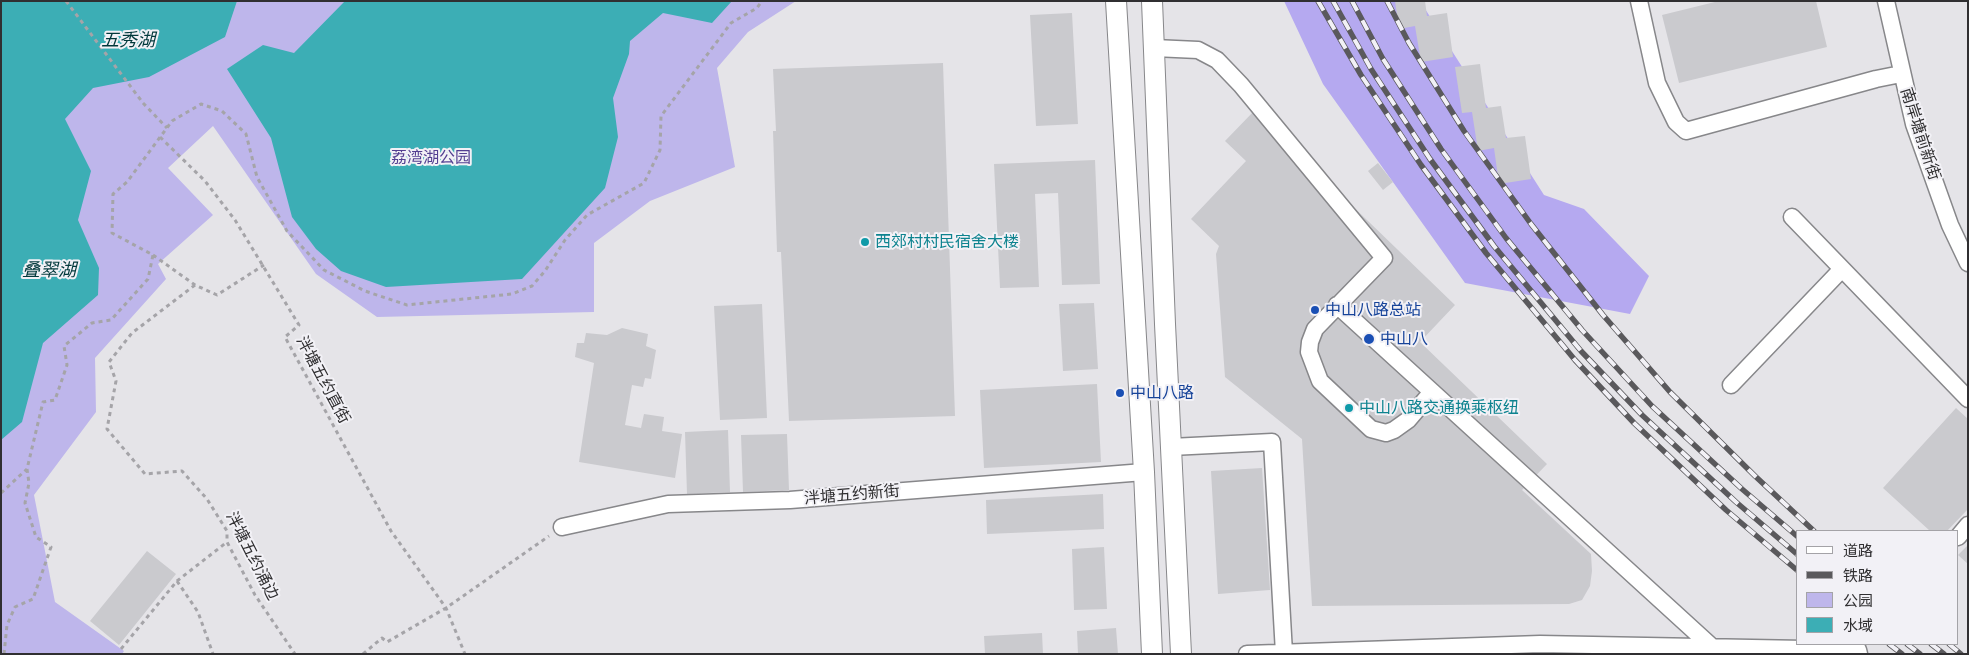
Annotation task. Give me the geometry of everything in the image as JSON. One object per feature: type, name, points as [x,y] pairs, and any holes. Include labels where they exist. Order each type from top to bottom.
[{"type":"main road","points":[[1116,1],[1144,472],[1152,654]]},
{"type":"main road","points":[[1152,1],[1181,654]]},
{"type":"street","points":[[1639,1],[1657,83],[1676,122],[1686,131],[1876,79],[1901,74]]},
{"type":"street","name":"南岸塘前新街","points":[[1886,1],[1901,74],[1914,124],[1950,225],[1968,263]]},
{"type":"street","points":[[1154,48],[1198,50],[1217,60],[1241,85],[1384,258],[1314,329],[1309,352],[1320,380],[1371,429],[1386,433],[1408,420],[1431,393]]},
{"type":"street","points":[[1792,217],[1968,399]]},
{"type":"street","points":[[1731,385],[1842,269]]},
{"type":"street","points":[[1337,306],[1712,648]]},
{"type":"street","points":[[1171,447],[1272,442],[1284,653]]},
{"type":"street","name":"泮塘五约新街","points":[[562,527],[668,504],[790,500],[1144,472]]},
{"type":"street","points":[[1959,536],[1968,526]]},
{"type":"street","points":[[1247,654],[1540,644],[1861,649]]},
{"type":"path","points":[[66,1],[142,103],[167,128]]},
{"type":"path","points":[[264,265],[217,295],[195,285],[153,255],[112,234],[113,194],[127,182],[172,121],[201,104],[222,111],[246,134],[257,177],[287,231],[324,270],[365,291],[407,305],[512,294],[532,286],[545,271],[565,240],[587,214],[644,183],[660,150],[662,116],[731,23],[757,8],[762,1]]},
{"type":"path","name":"泮塘五约直街","points":[[160,137],[205,181],[235,220],[300,325],[285,337],[391,531],[446,608],[466,654]]},
{"type":"path","points":[[4,654],[7,625],[15,608],[33,599],[51,547],[36,537],[25,503],[30,483],[27,469],[43,402],[55,400],[67,365],[64,346],[92,323],[111,320],[148,279],[153,255]]},
{"type":"path","name":"泮塘五约涌边","points":[[195,285],[132,332],[109,362],[116,381],[107,428],[145,474],[182,471],[207,499],[227,531],[227,542],[255,595],[295,654]]},
{"type":"path","points":[[1,492],[27,469]]},
{"type":"path","points":[[363,654],[382,638],[387,642],[446,608],[562,527]]},
{"type":"path","points":[[121,649],[177,581],[227,542]]},
{"type":"path","points":[[177,581],[198,612],[213,654]]},
{"type":"green space","name":"荔湾湖公园","points":[[1,1],[796,1],[748,32],[717,68],[735,167],[650,201],[594,243],[594,312],[377,317],[316,274],[213,126],[168,168],[213,215],[158,264],[166,279],[95,358],[96,412],[34,495],[55,602],[124,651],[122,654],[1,654]]},
{"type":"shaded area","points":[[1284,1],[1420,1],[1544,195],[1584,209],[1649,276],[1630,314],[1465,283],[1323,84]]},
{"type":"water","name":"叠翠湖","points":[[1,1],[237,1],[225,37],[149,77],[93,88],[65,119],[91,171],[78,220],[99,268],[98,295],[43,343],[22,422],[1,440]]},
{"type":"water","points":[[345,1],[732,1],[712,23],[663,13],[630,41],[629,54],[613,98],[618,137],[605,188],[522,279],[386,287],[341,271],[316,249],[292,217],[271,138],[227,69],[263,45],[294,53]]},
{"type":"building","points":[[1395,1],[1425,1],[1427,16],[1447,13],[1453,57],[1421,62],[1415,26],[1399,29]]},
{"type":"building","points":[[1719,1],[1816,1],[1827,47],[1679,83],[1662,15]]},
{"type":"building","points":[[1072,13],[1078,124],[1036,126],[1030,15]]},
{"type":"building","name":"西郊村村民宿舍大楼","points":[[943,63],[955,416],[789,421],[781,252],[777,252],[773,131],[776,131],[773,69]]},
{"type":"building","points":[[1480,64],[1486,108],[1501,106],[1506,138],[1525,136],[1531,179],[1499,184],[1494,148],[1478,151],[1472,112],[1462,113],[1455,67]]},
{"type":"building","name":"中山八路交通换乘枢纽","points":[[1254,111],[1455,305],[1420,342],[1547,464],[1522,490],[1591,554],[1592,571],[1590,586],[1582,600],[1569,604],[1312,606],[1302,439],[1225,377],[1216,254],[1219,246],[1191,219],[1246,161],[1225,141]]},
{"type":"building","points":[[1095,160],[1100,284],[1062,285],[1058,193],[1035,194],[1039,287],[1000,288],[994,164]]},
{"type":"building","points":[[1378,163],[1393,182],[1383,190],[1368,171]]},
{"type":"building","points":[[1094,303],[1098,369],[1063,371],[1059,304]]},
{"type":"building","points":[[762,304],[767,418],[720,420],[714,306]]},
{"type":"building","points":[[622,328],[648,334],[646,346],[656,350],[651,379],[645,378],[643,387],[632,385],[625,425],[641,428],[644,414],[664,417],[662,431],[682,434],[675,478],[579,462],[594,363],[575,357],[577,343],[584,343],[586,333],[607,335]]},
{"type":"building","points":[[1097,384],[1101,462],[984,468],[980,390]]},
{"type":"building","points":[[1956,408],[1968,419],[1968,509],[1948,530],[1929,530],[1883,488]]},
{"type":"building","points":[[728,430],[730,492],[687,494],[685,432]]},
{"type":"building","points":[[787,434],[789,490],[743,492],[741,435]]},
{"type":"building","points":[[1262,468],[1270,590],[1218,594],[1211,471]]},
{"type":"building","points":[[1103,494],[1104,529],[987,534],[986,500]]},
{"type":"building","points":[[1968,545],[1968,564],[1959,556]]},
{"type":"building","points":[[1104,547],[1107,609],[1074,610],[1072,549]]},
{"type":"building","points":[[147,551],[176,574],[119,645],[90,621]]},
{"type":"building","points":[[1116,628],[1118,654],[1078,654],[1077,631]]},
{"type":"building","points":[[1042,633],[1043,654],[985,654],[984,636]]},
{"type":"railway","points":[[1318,1],[1361,75],[1421,165],[1486,253],[1575,360],[1634,423],[1726,510],[1796,569]]},
{"type":"railway","points":[[1333,1],[1371,69],[1430,159],[1494,246],[1581,351],[1642,415],[1736,502],[1796,553]]},
{"type":"railway","points":[[1352,1],[1383,59],[1441,149],[1506,238],[1582,330],[1652,406],[1742,489],[1796,535]]},
{"type":"railway","points":[[1387,1],[1409,43],[1464,131],[1531,224],[1603,315],[1670,392],[1813,530]]},
{"type":"railway","points":[[1890,645],[1902,654]]},
{"type":"railway","points":[[1908,645],[1920,654]]},
{"type":"railway","points":[[1932,645],[1944,654]]},
{"type":"railway","points":[[1950,645],[1961,654]]},
{"type":"place","name":"西郊村村民宿舍大楼","points":[[865,242]]},
{"type":"place","name":"中山八路总站","points":[[1315,310]]},
{"type":"place","name":"中山八","points":[[1369,339]]},
{"type":"place","name":"中山八路","points":[[1120,393]]},
{"type":"place","name":"中山八路交通换乘枢纽","points":[[1349,408]]},
{"type":"water label","name":"五秀湖","points":[[128,41]]}]
